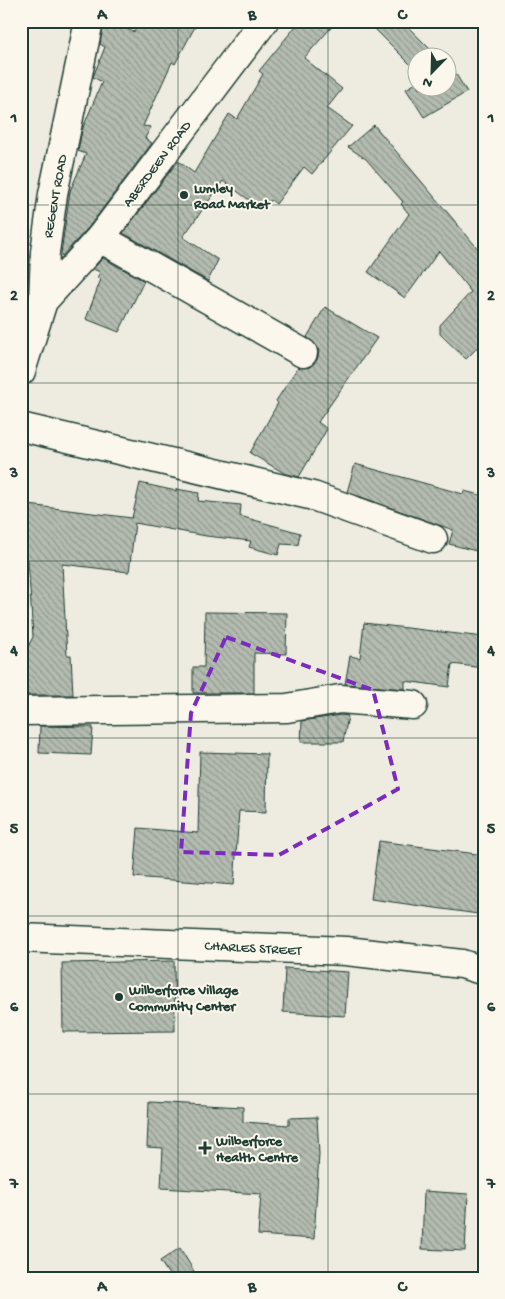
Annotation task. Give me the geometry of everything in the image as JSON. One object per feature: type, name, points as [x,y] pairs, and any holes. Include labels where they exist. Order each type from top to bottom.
[{"type":"street","name":"REGENT ROAD","points":[[21,371],[44,301],[45,252],[53,194],[89,21]]},
{"type":"street","name":"ABERDEEN ROAD","points":[[44,301],[100,238],[264,21]]},
{"type":"street","points":[[100,238],[303,353]]},
{"type":"street","points":[[21,427],[313,496],[434,539]]},
{"type":"street","points":[[21,711],[287,708],[340,700],[413,705]]},
{"type":"street","name":"CHARLES STREET","points":[[21,938],[346,951],[462,964],[484,971]]},
{"type":"highlighted area","points":[[226,637],[373,690],[398,789],[279,855],[181,852],[191,713]]},
{"type":"building","points":[[104,21],[109,21],[134,32],[140,21],[198,21],[175,64],[172,62],[143,126],[151,127],[145,138],[152,143],[88,228],[62,256],[70,191],[86,154],[78,151],[82,130],[102,82],[93,77],[105,47],[100,44]]},
{"type":"building","points":[[300,21],[337,21],[304,58],[342,89],[327,108],[352,126],[312,174],[304,167],[276,204],[271,200],[263,210],[223,181],[183,237],[218,260],[208,281],[123,233],[178,161],[194,173],[229,114],[237,119],[263,74],[259,71]]},
{"type":"building","points":[[367,21],[402,21],[429,48],[408,48],[408,62]]},
{"type":"building","points":[[458,78],[467,92],[458,97]]},
{"type":"building","points":[[412,98],[457,98],[424,117]]},
{"type":"building","points":[[374,125],[484,256],[484,341],[466,359],[440,334],[440,325],[471,292],[439,251],[405,298],[368,272],[409,214],[401,204],[403,202],[366,159],[348,147]]},
{"type":"building","points":[[103,258],[144,281],[119,332],[86,319],[101,279],[97,278],[100,272],[93,269]]},
{"type":"building","points":[[325,307],[377,338],[318,422],[327,429],[299,477],[284,473],[250,453],[278,403],[276,401],[298,367],[310,367],[317,360],[319,352],[317,346],[307,337]]},
{"type":"building","points":[[355,464],[463,494],[464,491],[484,496],[484,553],[449,544],[453,530],[347,492]]},
{"type":"building","points":[[140,483],[176,491],[176,489],[199,493],[198,501],[241,505],[240,516],[300,533],[298,545],[281,544],[278,555],[249,547],[251,541],[206,536],[135,523],[129,572],[62,564],[67,655],[71,655],[73,695],[27,695],[25,652],[33,637],[28,560],[21,559],[21,504],[132,518]]},
{"type":"building","points":[[205,612],[287,613],[286,654],[254,653],[254,693],[193,693],[193,667],[204,667]]},
{"type":"building","points":[[364,623],[484,637],[484,668],[452,664],[449,687],[405,681],[405,689],[345,684],[350,656],[360,658]]},
{"type":"building","points":[[341,715],[348,716],[343,742],[301,742],[302,721]]},
{"type":"building","points":[[40,726],[93,727],[91,755],[39,753]]},
{"type":"building","points":[[200,752],[267,754],[266,812],[239,811],[234,885],[134,877],[138,828],[198,833]]},
{"type":"building","points":[[379,841],[484,855],[478,914],[371,899]]},
{"type":"building","name":"Wilberforce Village Community Center","points":[[174,961],[175,1031],[63,1032],[62,963]]},
{"type":"building","points":[[285,968],[348,972],[345,1016],[283,1012]]},
{"type":"building","points":[[149,1102],[243,1107],[243,1122],[289,1125],[289,1118],[317,1117],[319,1154],[314,1239],[258,1235],[261,1194],[161,1188],[163,1148],[147,1147]]},
{"type":"building","points":[[424,1191],[468,1194],[465,1251],[422,1249]]},
{"type":"building","points":[[180,1248],[198,1278],[171,1278],[160,1261]]},
{"type":"place","name":"Lumley Road Market","points":[[184,195]]},
{"type":"place","name":"Wilberforce Village Community Center","points":[[119,997]]},
{"type":"place","name":"Wilberforce Health Centre","points":[[205,1148]]}]
